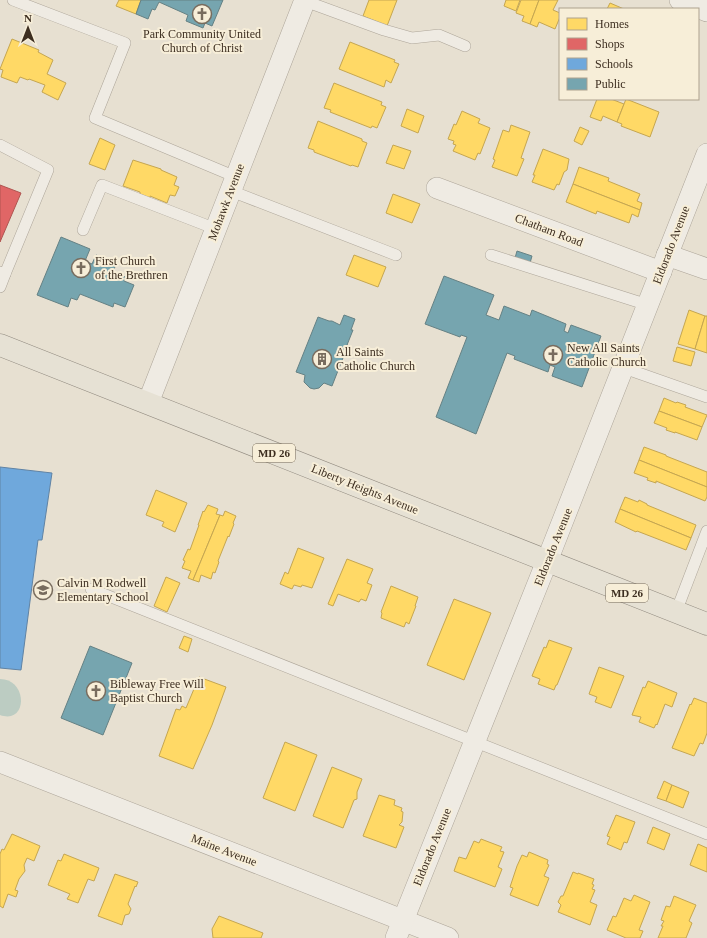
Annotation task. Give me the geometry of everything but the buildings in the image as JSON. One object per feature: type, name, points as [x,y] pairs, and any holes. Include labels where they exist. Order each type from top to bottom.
[{"type":"main road","name":"Liberty Heights Avenue","points":[[0,345],[707,624]]},
{"type":"street","name":"Mohawk Avenue","points":[[148,403],[305,0]]},
{"type":"street","points":[[680,0],[707,11]]},
{"type":"street","name":"Eldorado Avenue","points":[[399,929],[624,368],[707,154]]},
{"type":"street","name":"Chatham Road","points":[[437,188],[664,264],[707,268]]},
{"type":"street","name":"Maine Avenue","points":[[0,762],[399,929],[448,938]]},
{"type":"lane","points":[[13,0],[124,43],[95,118],[233,184],[396,255]]},
{"type":"lane","points":[[305,0],[384,30],[412,38],[439,34],[465,46]]},
{"type":"lane","points":[[0,145],[48,170],[2,273],[0,287]]},
{"type":"lane","points":[[83,230],[102,185],[216,229]]},
{"type":"lane","points":[[490,255],[648,305]]},
{"type":"lane","points":[[624,368],[707,396]]},
{"type":"lane","points":[[676,612],[707,531]]},
{"type":"lane","points":[[91,589],[707,834]]},
{"type":"shaded area","points":[[0,679],[9,681],[16,686],[20,693],[20,708],[16,714],[9,716],[0,715]]},
{"type":"place","name":"Park Community United Church of Christ","points":[[202,14]]},
{"type":"place","name":"First Church of the Brethren","points":[[81,268]]},
{"type":"place","name":"New All Saints Catholic Church","points":[[553,355]]},
{"type":"place","name":"All Saints Catholic Church","points":[[322,359]]},
{"type":"place","name":"Calvin M Rodwell Elementary School","points":[[43,590]]},
{"type":"place","name":"Bibleway Free Will Baptist Church","points":[[96,691]]}]
